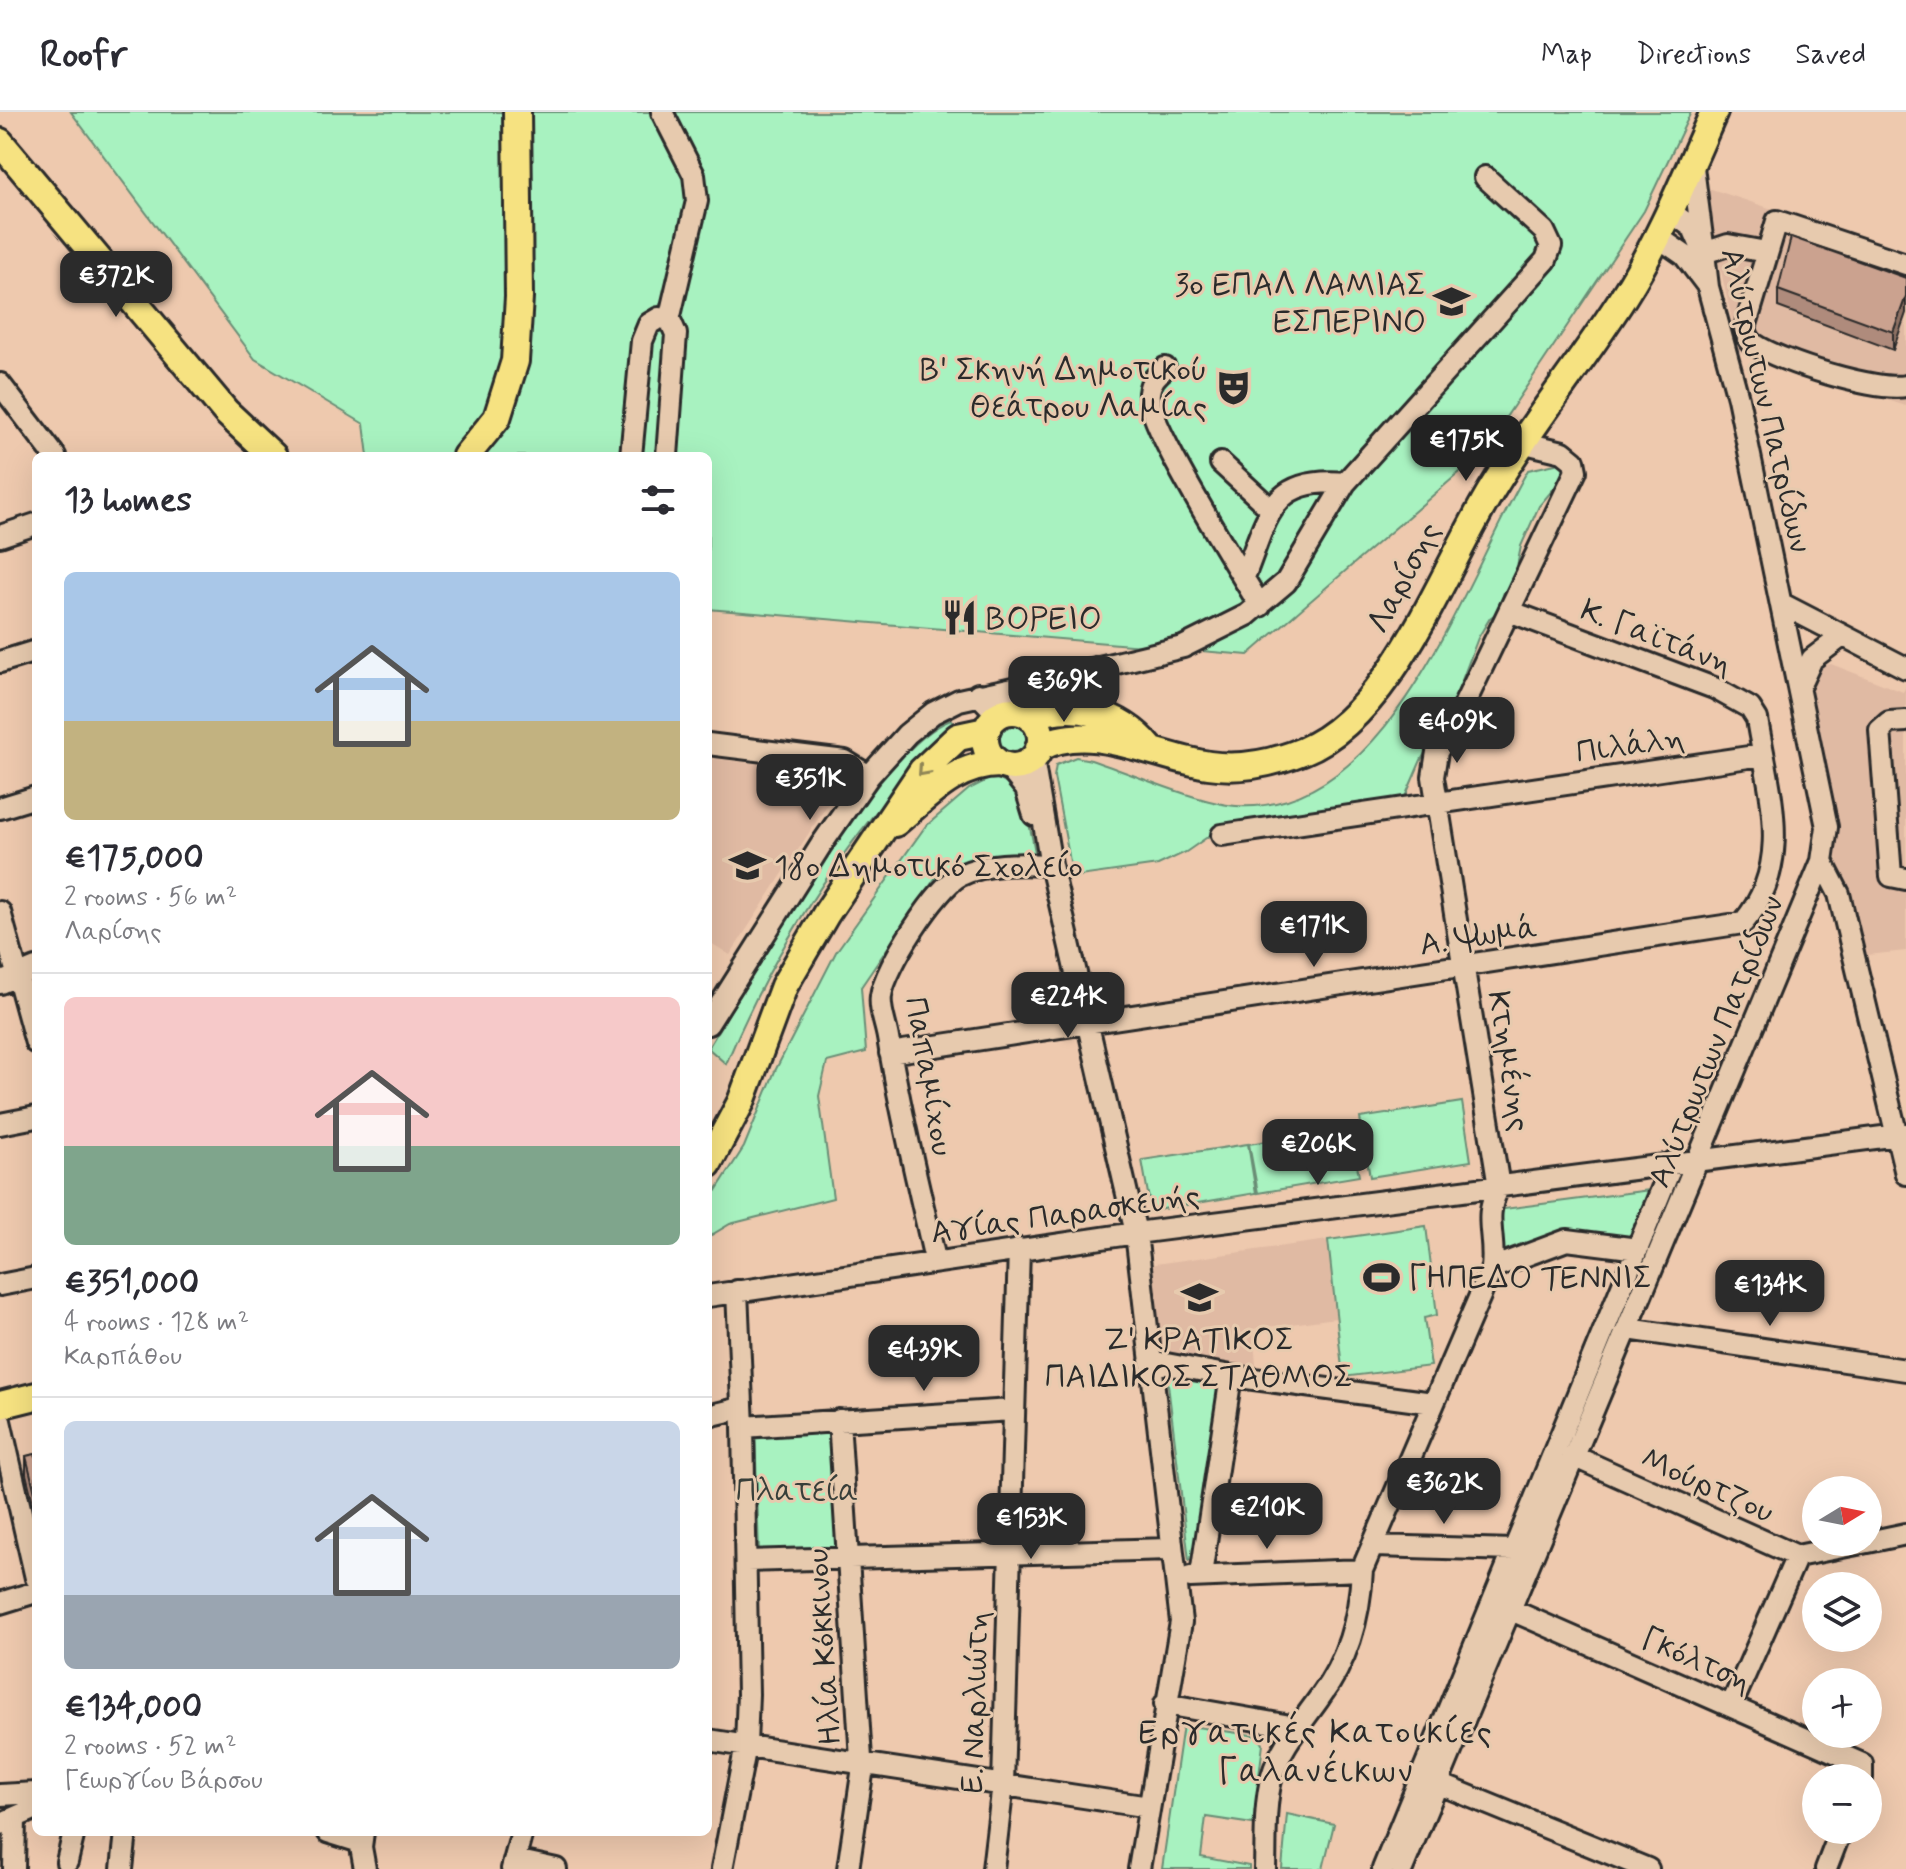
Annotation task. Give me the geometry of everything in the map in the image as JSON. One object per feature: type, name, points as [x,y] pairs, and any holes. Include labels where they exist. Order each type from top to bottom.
[{"type":"main road","points":[[469,452],[497,418],[515,361],[519,297],[517,112]]},
{"type":"main road","name":"Λαρίσης","points":[[1036,753],[1053,740],[1074,736],[1150,748],[1206,765],[1245,766],[1304,751],[1341,730],[1386,680],[1472,521],[1521,442],[1623,297],[1671,212],[1693,167],[1714,112]]},
{"type":"main road","points":[[0,142],[226,412],[269,452]]},
{"type":"main road","name":"Λαρίσης","points":[[712,1156],[741,1102],[784,986],[826,914],[922,771],[958,737],[1008,719],[1049,710],[1098,715],[1134,729],[1150,748]]},
{"type":"main road","points":[[1008,719],[1040,731],[1036,753],[1021,766],[1004,766],[986,750],[1008,719]]},
{"type":"main road","name":"Λαρίσης","points":[[880,835],[946,780],[971,767],[1004,766]]},
{"type":"main road","points":[[0,1405],[32,1397]]},
{"type":"street","points":[[662,112],[694,175],[697,201],[669,320],[676,341],[667,452]]},
{"type":"street","points":[[1693,167],[1704,253],[1728,245],[1766,252]]},
{"type":"street","points":[[712,1018],[821,845],[869,776],[919,724],[943,707],[978,694],[1035,688],[1083,671],[1183,647],[1254,610],[1286,582],[1345,483],[1546,260],[1551,246],[1544,231],[1485,177]]},
{"type":"street","name":"Αλύτρωτων Πατρίδων","points":[[1402,1869],[1822,861],[1827,827],[1738,398],[1708,287],[1704,253],[1693,228],[1671,212]]},
{"type":"street","points":[[1906,264],[1777,221],[1745,328],[1750,340],[1770,352],[1880,386],[1906,386]]},
{"type":"street","points":[[1658,237],[1684,255],[1708,287]]},
{"type":"street","points":[[631,452],[645,330],[652,320],[669,320]]},
{"type":"street","points":[[1165,368],[1153,379],[1148,395],[1154,415],[1182,473],[1244,577],[1254,610]]},
{"type":"street","points":[[0,384],[52,452]]},
{"type":"street","name":"Κτημένης","points":[[1499,1187],[1433,777],[1437,752],[1576,471],[1574,461],[1563,452],[1521,442]]},
{"type":"street","points":[[1221,463],[1272,510]]},
{"type":"street","points":[[1244,577],[1281,495],[1301,484],[1345,483]]},
{"type":"street","points":[[0,536],[32,525]]},
{"type":"street","points":[[1782,604],[1906,668]]},
{"type":"street","name":"Κ. Γαϊτάνη","points":[[1509,611],[1737,698],[1750,708],[1757,719],[1776,842],[1774,862],[1756,908],[1743,923]]},
{"type":"street","points":[[1799,687],[1812,659],[1841,637]]},
{"type":"street","points":[[0,662],[32,652]]},
{"type":"street","points":[[978,694],[1008,719],[1035,688]]},
{"type":"street","points":[[1906,721],[1889,722],[1880,730],[1891,876],[1906,879]]},
{"type":"street","points":[[712,744],[845,761],[869,776]]},
{"type":"street","points":[[1036,753],[1051,865],[1136,1233],[1170,1549],[1178,1580],[1181,1622],[1139,1869]]},
{"type":"street","name":"Πιλάλη","points":[[1222,835],[1762,755]]},
{"type":"street","points":[[1004,766],[1026,789],[1037,827],[1046,838]]},
{"type":"street","points":[[0,808],[32,798]]},
{"type":"street","points":[[1822,861],[1839,894],[1902,1134],[1906,1174]]},
{"type":"street","name":"Παπαμίχου","points":[[935,1260],[890,1053],[880,998],[884,983],[906,942],[943,889],[960,875],[972,870],[1017,864],[1051,865]]},
{"type":"street","points":[[0,912],[32,1028]]},
{"type":"street","name":"Α. Ψωμά","points":[[890,1053],[1088,1026],[1743,923]]},
{"type":"street","points":[[0,1124],[32,1118]]},
{"type":"street","name":"Αγίας Παρασκευής","points":[[712,1295],[935,1260],[1902,1134]]},
{"type":"street","points":[[1383,1869],[1673,1162]]},
{"type":"street","points":[[1265,1869],[1272,1776],[1296,1727],[1323,1694],[1353,1632],[1361,1604],[1362,1570],[1492,1268],[1494,1252],[1488,1206],[1499,1187]]},
{"type":"street","points":[[1492,1268],[1567,1240],[1638,1249]]},
{"type":"street","name":"Ε. Ναρλιώτη","points":[[993,1869],[1003,1784],[1019,1249]]},
{"type":"street","points":[[0,1285],[32,1279]]},
{"type":"street","points":[[722,1869],[746,1745],[747,1561],[737,1291]]},
{"type":"street","points":[[1628,1329],[1906,1370]]},
{"type":"street","points":[[1150,1361],[1231,1376],[1433,1403]]},
{"type":"street","points":[[1201,1575],[1231,1376]]},
{"type":"street","points":[[712,1416],[839,1420],[1012,1410]]},
{"type":"street","name":"Ηλία Κόκκινου","points":[[839,1420],[845,1557],[861,1762],[848,1869]]},
{"type":"street","points":[[0,1421],[32,1561]]},
{"type":"street","name":"Μούρτζου","points":[[1573,1456],[1797,1556],[1802,1555]]},
{"type":"street","name":"Μούρτζου","points":[[1882,1539],[1906,1534]]},
{"type":"street","points":[[1374,1546],[1514,1550]]},
{"type":"street","points":[[747,1561],[1010,1551],[1170,1549]]},
{"type":"street","points":[[1731,1706],[1797,1556]]},
{"type":"street","points":[[1178,1580],[1201,1575],[1362,1570]]},
{"type":"street","points":[[0,1603],[32,1593]]},
{"type":"street","name":"Γκόλτση","points":[[1509,1609],[1731,1706],[1848,1764]]},
{"type":"street","points":[[1165,1704],[1296,1727]]},
{"type":"street","points":[[712,1741],[1149,1807]]},
{"type":"street","points":[[1437,1783],[1648,1869]]},
{"type":"street","points":[[0,1795],[32,1793]]},
{"type":"street","points":[[14,1869],[7,1821],[32,1810]]},
{"type":"street","points":[[67,1862],[73,1836]]},
{"type":"street","points":[[122,1869],[126,1836]]},
{"type":"street","points":[[521,1836],[514,1864],[556,1869]]},
{"type":"street","points":[[362,1837],[365,1869]]},
{"type":"street","points":[[1826,1869],[1836,1844]]},
{"type":"shaded area","points":[[1702,186],[1906,253],[1906,406],[1739,352]]},
{"type":"shaded area","points":[[1831,664],[1903,692],[1906,687],[1906,951],[1857,956],[1803,698],[1823,666]]},
{"type":"shaded area","name":"18ο Δημοτικό Σχολείο","points":[[712,758],[832,773],[836,791],[730,955],[712,944]]},
{"type":"shaded area","name":"Ζ' ΚΡΑΤΙΚΟΣ ΠΑΙΔΙΚΟΣ ΣΤΑΘΜΟΣ","points":[[1328,1240],[1336,1318],[1253,1329],[1257,1376],[1152,1363],[1148,1265]]},
{"type":"green space","points":[[71,112],[1691,112],[1644,211],[1482,453],[1248,655],[712,609],[712,452],[368,452],[364,424],[255,359]]},
{"type":"green space","points":[[1560,463],[1567,467],[1567,481],[1555,487],[1539,506],[1521,546],[1514,582],[1504,592],[1498,612],[1490,618],[1478,638],[1451,709],[1421,760],[1405,797],[1222,827],[1186,852],[1158,865],[1073,877],[1054,777],[1056,765],[1076,757],[1091,760],[1184,794],[1236,806],[1290,799],[1338,773],[1380,733],[1416,683],[1528,470]]},
{"type":"green space","points":[[1013,718],[1028,724],[1034,739],[1028,754],[1013,760],[998,754],[992,739],[998,724]]},
{"type":"green space","points":[[951,720],[955,726],[885,801],[823,883],[770,972],[726,1064],[712,1052],[712,1041],[785,920],[854,816],[889,772],[922,738]]},
{"type":"green space","points":[[991,778],[1003,781],[1012,788],[1024,808],[1036,857],[983,861],[936,877],[861,987],[866,1052],[827,1062],[819,1096],[833,1198],[730,1224],[712,1235],[712,1197],[744,1147],[775,1071],[836,952],[925,827],[969,789]]},
{"type":"green space","points":[[1462,1102],[1471,1161],[1370,1177],[1360,1118]]},
{"type":"green space","name":"ΓΗΠΕΔΟ ΤΕΝΝΙΣ","points":[[1350,1127],[1359,1176],[1258,1193],[1249,1144]]},
{"type":"green space","points":[[1248,1144],[1256,1193],[1151,1211],[1142,1160]]},
{"type":"green space","points":[[1650,1190],[1632,1242],[1500,1255],[1496,1210]]},
{"type":"green space","name":"ΓΗΠΕΔΟ ΤΕΝΝΙΣ","points":[[1426,1226],[1437,1315],[1424,1318],[1431,1366],[1343,1377],[1328,1240]]},
{"type":"green space","points":[[1170,1370],[1216,1378],[1224,1390],[1198,1561],[1189,1560],[1167,1376]]},
{"type":"green space","name":"Πλατεία","points":[[836,1428],[840,1550],[759,1553],[755,1430]]},
{"type":"green space","points":[[1183,1725],[1258,1736],[1263,1744],[1253,1824],[1206,1817],[1201,1857],[1249,1866],[1249,1869],[1162,1869]]},
{"type":"green space","points":[[1287,1814],[1334,1824],[1323,1869],[1282,1869]]},
{"type":"building","points":[[1791,237],[1906,278],[1906,296],[1893,332],[1778,290]]},
{"type":"building","points":[[32,1455],[32,1481],[26,1456]]},
{"type":"place","name":"3ο ΕΠΑΛ ΛΑΜΙΑΣ ΕΣΠΕΡΙΝΟ","points":[[1452,302]]},
{"type":"place","name":"Β' Σκηνή Δημοτικού Θεάτρου Λαμίας","points":[[1233,387]]},
{"type":"place","name":"ΒΟΡΕΙΟ","points":[[960,618]]},
{"type":"place","name":"18ο Δημοτικό Σχολείο","points":[[748,866]]},
{"type":"place","name":"ΓΗΠΕΔΟ ΤΕΝΝΙΣ","points":[[1382,1277]]},
{"type":"place","name":"Ζ' ΚΡΑΤΙΚΟΣ ΠΑΙΔΙΚΟΣ ΣΤΑΘΜΟΣ","points":[[1199,1297]]},
{"type":"district","name":"Εργατικές Κατοικίες Γαλανέικων","points":[[1316,1750]]}]
